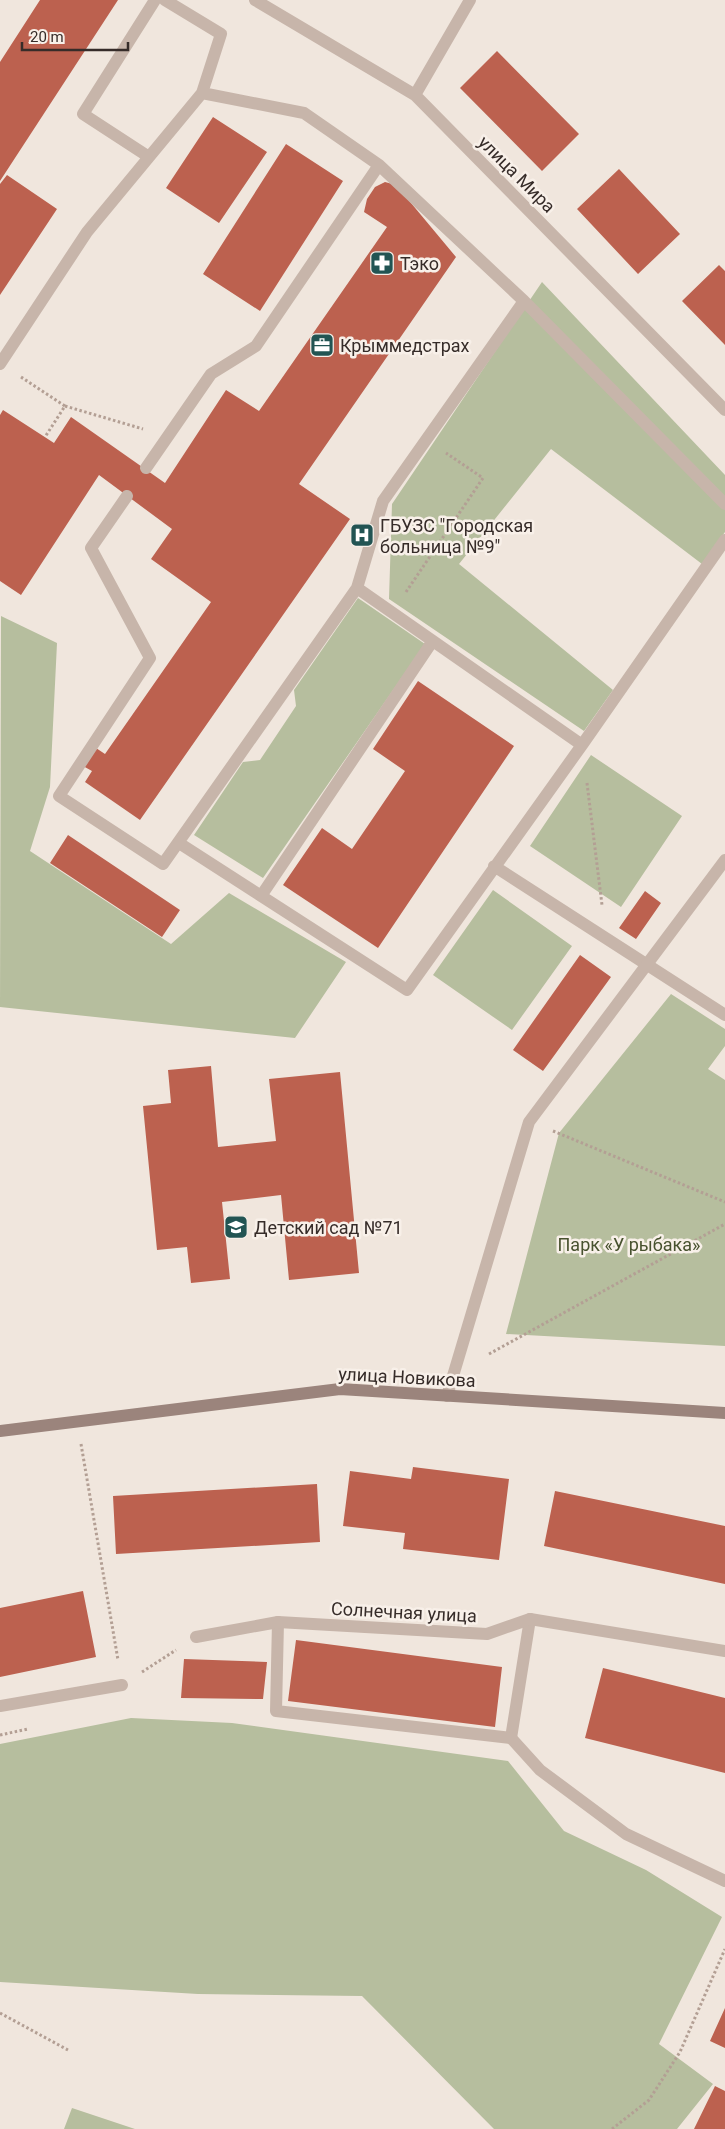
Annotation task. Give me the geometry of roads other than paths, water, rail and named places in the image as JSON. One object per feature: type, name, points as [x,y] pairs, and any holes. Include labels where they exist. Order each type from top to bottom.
[{"type":"main road","name":"улица Новикова","points":[[0,1431],[340,1389],[725,1413]]},
{"type":"street","points":[[149,157],[83,114],[155,0]]},
{"type":"street","points":[[0,363],[88,232],[202,93],[221,34],[165,0]]},
{"type":"street","name":"улица Мира","points":[[256,0],[415,95],[725,410]]},
{"type":"street","points":[[415,95],[470,0]]},
{"type":"street","points":[[202,93],[304,113],[379,165],[524,301],[725,504]]},
{"type":"street","points":[[146,468],[211,374],[256,346],[379,165]]},
{"type":"street","points":[[127,496],[91,548],[150,658],[59,796],[163,864],[357,588],[383,502],[524,301]]},
{"type":"street","points":[[179,843],[407,990],[582,745],[725,540]]},
{"type":"street","points":[[357,588],[582,745]]},
{"type":"street","points":[[261,896],[432,642]]},
{"type":"street","points":[[447,1396],[529,1122],[725,860]]},
{"type":"street","points":[[494,866],[649,964],[725,1015]]},
{"type":"street","points":[[511,1738],[530,1619]]},
{"type":"street","name":"Солнечная улица","points":[[196,1637],[278,1622],[487,1634],[530,1619],[725,1651]]},
{"type":"street","points":[[278,1622],[276,1711],[511,1738],[540,1770],[626,1834],[725,1881]]},
{"type":"street","points":[[0,1706],[122,1685]]},
{"type":"place","name":"Тэко","points":[[382,263]]},
{"type":"place","name":"Крыммедстрах","points":[[322,345]]},
{"type":"place","name":"ГБУЗС \"Городская больница №9\"","points":[[362,535]]},
{"type":"place","name":"Детский сад №71","points":[[236,1227]]},
{"type":"park label","name":"Парк «У рыбака»","points":[[629,1244]]}]
